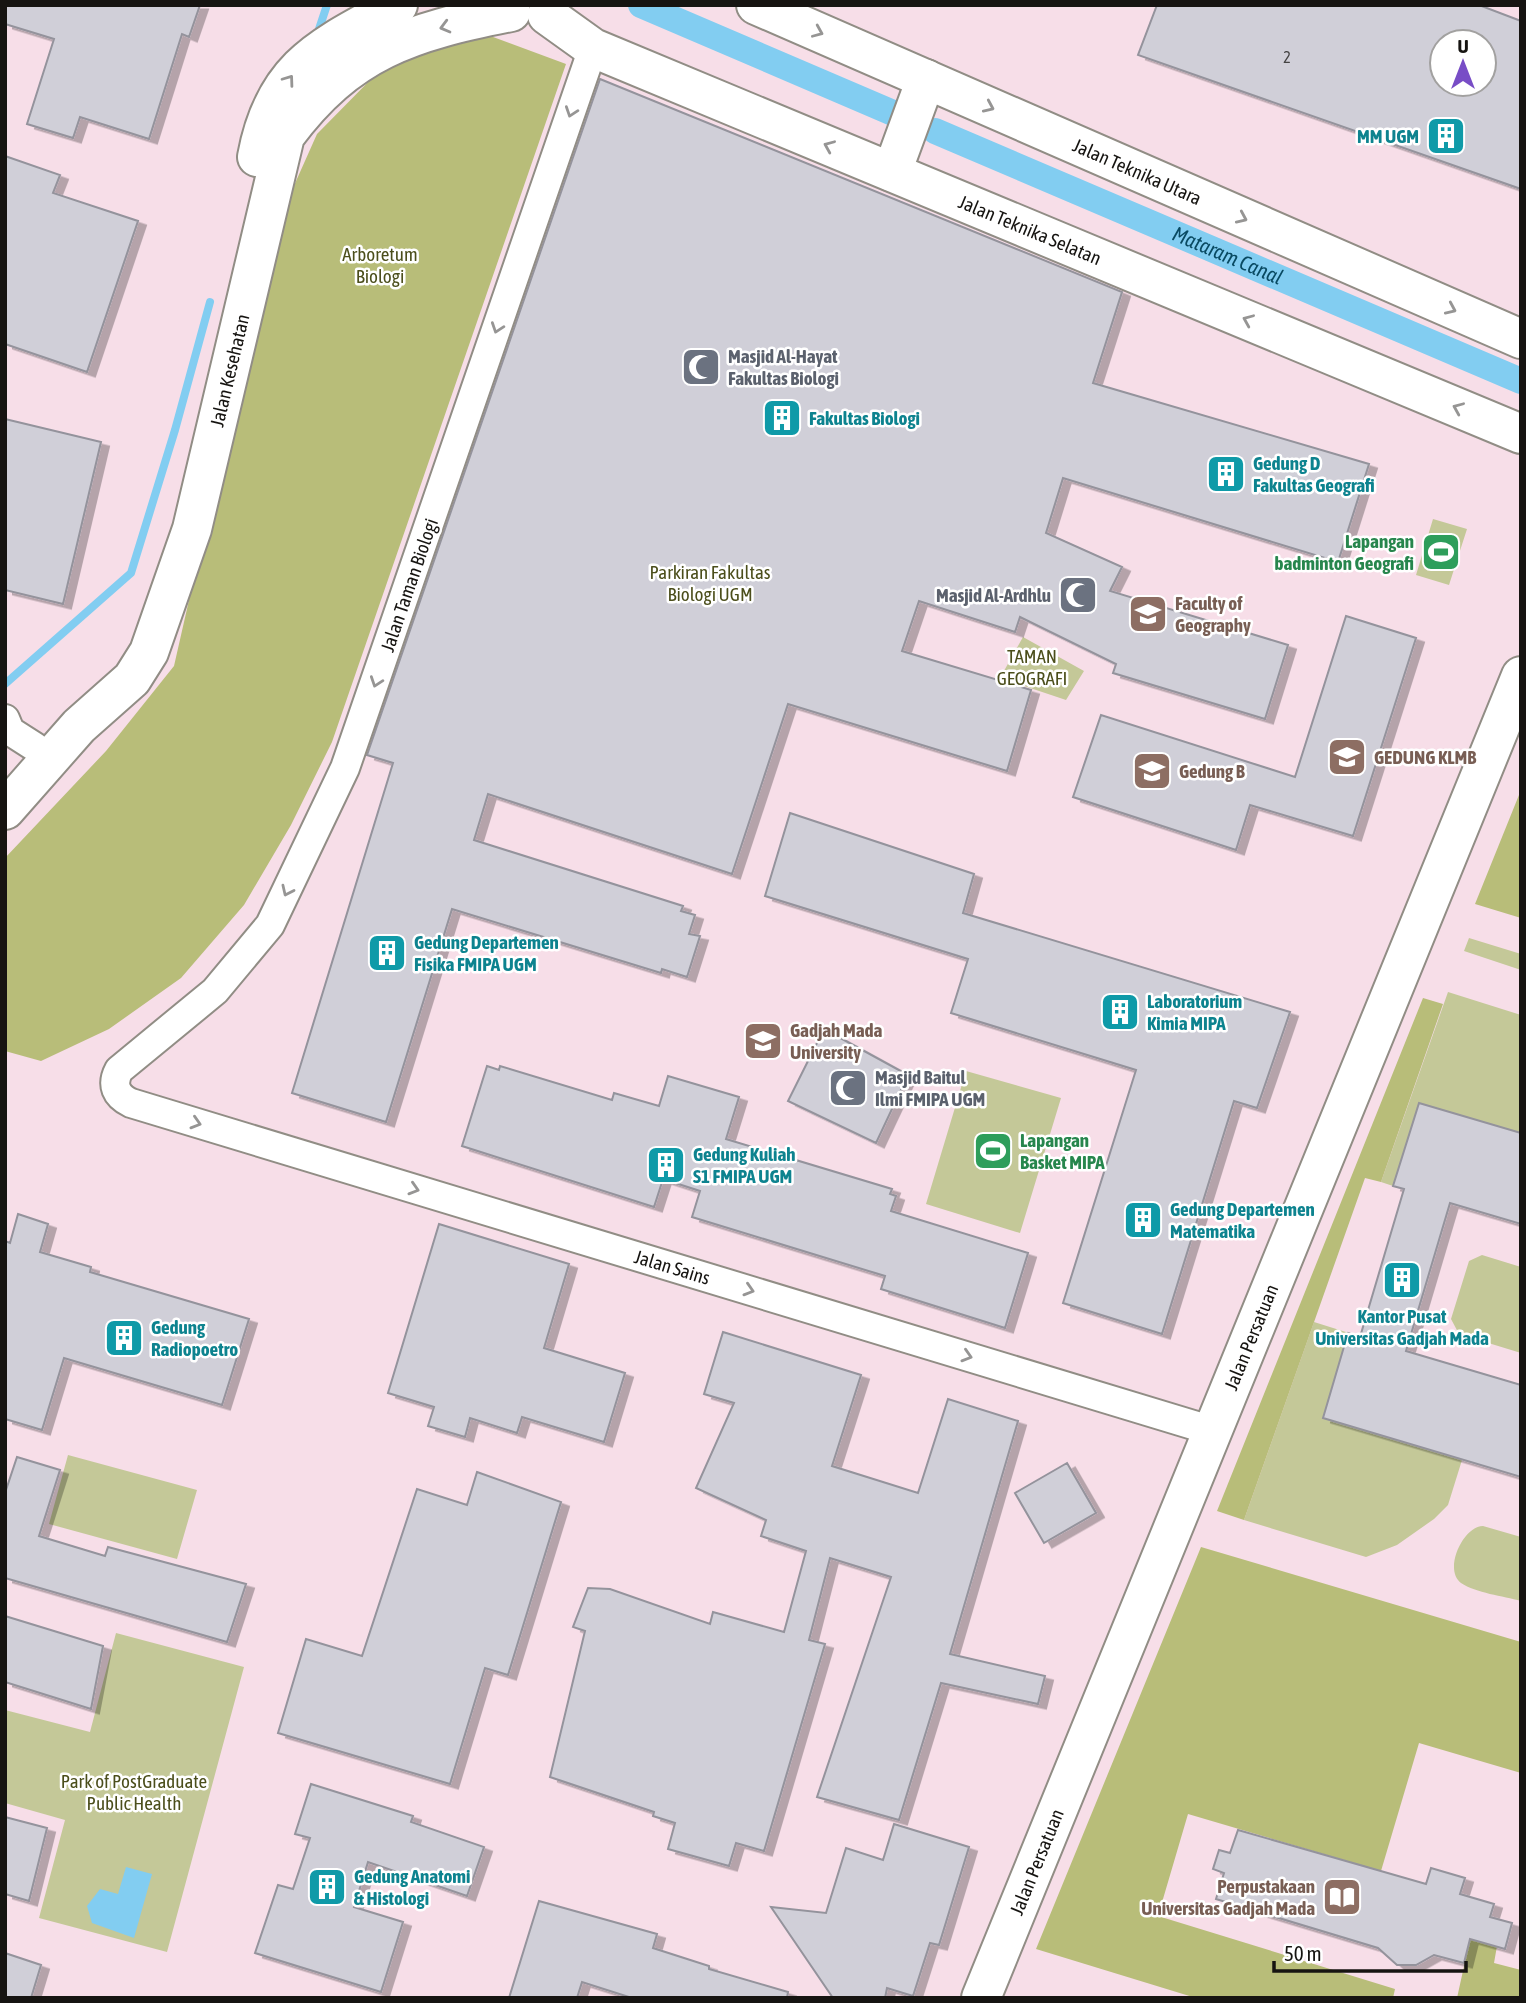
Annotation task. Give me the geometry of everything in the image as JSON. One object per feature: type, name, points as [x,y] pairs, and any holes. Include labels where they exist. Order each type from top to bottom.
[{"type":"main road","name":"Jalan Kesehatan","points":[[5,782],[21,737],[120,659],[172,531],[243,236],[274,132],[285,84],[303,61],[331,42],[398,5]]},
{"type":"main road","name":"Jalan Teknika Utara","points":[[756,5],[922,92],[1521,339]]},
{"type":"main road","name":"Jalan Kesehatan","points":[[274,132],[356,63],[388,45],[435,29],[532,9]]},
{"type":"main road","name":"Jalan Teknika Selatan","points":[[532,9],[593,48],[898,156],[1521,434]]},
{"type":"main road","points":[[898,156],[922,92]]},
{"type":"main road","name":"Jalan Persatuan","points":[[981,1998],[1521,676]]},
{"type":"main road","name":"Jalan Kesehatan","points":[[5,810],[21,737]]},
{"type":"street","name":"Jalan Taman Biologi","points":[[131,1103],[118,1094],[114,1082],[119,1070],[215,991],[270,925],[345,768],[593,48]]},
{"type":"street","name":"Jalan Sains","points":[[131,1103],[1213,1431]]},
{"type":"shaded area","name":"Gadjah Mada University","points":[[5,5],[1521,5],[1521,1998],[5,1998]]},
{"type":"green space","name":"Arboretum Biologi","points":[[485,34],[566,64],[332,742],[291,825],[244,905],[181,978],[109,1029],[41,1061],[5,1051],[5,858],[106,751],[174,666],[272,235],[317,134],[380,70],[401,58]]},
{"type":"green space","name":"Lapangan badminton Geografi","points":[[1433,519],[1467,529],[1449,585],[1416,575]]},
{"type":"green space","name":"TAMAN GEOGRAFI","points":[[1023,637],[1084,671],[1066,700],[1000,678]]},
{"type":"green space","points":[[1521,790],[1521,918],[1475,904]]},
{"type":"green space","points":[[1469,938],[1521,954],[1521,970],[1464,951]]},
{"type":"green space","points":[[1448,992],[1521,1015],[1521,1133],[1419,1103],[1393,1186],[1381,1182]]},
{"type":"green space","points":[[1423,998],[1443,1004],[1381,1182],[1365,1178],[1244,1520],[1217,1511]]},
{"type":"green space","name":"Lapangan Basket MIPA","points":[[966,1071],[1061,1098],[1020,1233],[926,1204]]},
{"type":"green space","points":[[1482,1255],[1521,1267],[1521,1353],[1459,1334],[1451,1319],[1469,1261]]},
{"type":"green space","points":[[1314,1322],[1349,1333],[1323,1418],[1462,1460],[1448,1505],[1434,1519],[1397,1545],[1366,1557],[1244,1520]]},
{"type":"green space","points":[[68,1455],[197,1490],[177,1559],[49,1524]]},
{"type":"green space","points":[[1483,1526],[1521,1537],[1521,1601],[1474,1589],[1461,1583],[1456,1577],[1454,1569],[1458,1550],[1469,1533]]},
{"type":"green space","points":[[1201,1547],[1521,1642],[1521,1773],[1419,1743],[1381,1871],[1188,1814],[1158,1916],[1395,1989],[1393,1998],[1196,1998],[1036,1949]]},
{"type":"green space","name":"Park of PostGraduate Public Health","points":[[116,1633],[244,1667],[167,1952],[39,1918],[65,1820],[5,1803],[5,1710],[90,1732]]},
{"type":"green space","points":[[1470,1939],[1497,1946],[1494,1963],[1521,1970],[1521,1998],[1457,1998]]},
{"type":"water","points":[[126,1867],[152,1874],[134,1938],[92,1923],[87,1906],[100,1889],[118,1894]]},
{"type":"building","points":[[5,5],[200,5],[189,37],[182,34],[149,139],[80,117],[73,138],[27,124],[54,39],[5,24]]},
{"type":"building","name":"MM UGM","points":[[1157,5],[1479,5],[1521,21],[1521,189],[1138,55]]},
{"type":"building","name":"Fakultas Biologi","points":[[600,79],[1122,292],[1093,383],[1369,464],[1338,562],[1063,478],[1046,533],[1122,567],[1110,591],[1288,645],[1265,719],[1113,673],[1116,664],[1020,617],[1015,632],[919,601],[902,651],[1031,690],[1007,771],[788,704],[732,874],[488,794],[474,840],[683,906],[681,911],[695,915],[689,934],[700,936],[687,977],[662,969],[661,973],[452,909],[386,1122],[292,1093],[393,763],[367,755]]},
{"type":"building","points":[[5,156],[60,175],[53,193],[138,221],[87,372],[5,344]]},
{"type":"building","points":[[5,419],[101,442],[63,604],[5,590]]},
{"type":"building","points":[[1346,616],[1416,638],[1353,836],[1250,805],[1236,850],[1073,797],[1101,715],[1295,777]]},
{"type":"building","points":[[790,813],[974,874],[963,913],[1290,1012],[1257,1108],[1234,1101],[1162,1334],[1063,1303],[1136,1070],[951,1013],[968,959],[765,896]]},
{"type":"building","name":"Masjid Baitul Ilmi FMIPA UGM","points":[[824,1029],[908,1075],[876,1143],[788,1101]]},
{"type":"building","name":"Gedung Kuliah S1 FMIPA UGM","points":[[487,1066],[499,1070],[500,1066],[612,1100],[614,1093],[659,1106],[668,1076],[739,1097],[726,1139],[892,1189],[890,1194],[896,1196],[891,1211],[1028,1253],[1005,1328],[881,1289],[885,1276],[692,1217],[700,1191],[663,1179],[654,1207],[462,1146]]},
{"type":"building","name":"Kantor Pusat Universitas Gadjah Mada","points":[[1419,1103],[1521,1133],[1521,1224],[1450,1203],[1406,1351],[1521,1385],[1521,1477],[1323,1418],[1348,1333],[1360,1337],[1404,1189],[1393,1186]]},
{"type":"building","name":"Gedung Radiopoetro","points":[[18,1214],[48,1224],[40,1252],[91,1267],[90,1272],[249,1319],[222,1405],[64,1358],[42,1430],[5,1419],[5,1241],[10,1243]]},
{"type":"building","points":[[439,1224],[569,1264],[544,1348],[625,1373],[604,1442],[522,1417],[517,1433],[470,1418],[465,1437],[428,1426],[434,1407],[388,1393]]},
{"type":"building","points":[[723,1332],[861,1375],[832,1466],[918,1493],[948,1399],[1018,1421],[950,1654],[1045,1676],[1038,1704],[941,1683],[899,1820],[817,1797],[891,1577],[830,1558],[809,1640],[825,1644],[764,1851],[736,1843],[729,1866],[668,1849],[675,1823],[653,1816],[654,1812],[550,1777],[585,1631],[573,1627],[588,1588],[610,1589],[710,1624],[713,1612],[784,1632],[806,1551],[761,1536],[766,1520],[696,1488],[734,1403],[704,1394]]},
{"type":"building","points":[[17,1457],[60,1470],[39,1536],[105,1556],[108,1547],[246,1584],[227,1642],[5,1578],[5,1493]]},
{"type":"building","points":[[1067,1463],[1096,1513],[1044,1543],[1015,1493]]},
{"type":"building","points":[[477,1472],[561,1502],[508,1675],[485,1668],[450,1784],[278,1733],[306,1639],[362,1656],[417,1489],[467,1505]]},
{"type":"building","points":[[5,1616],[103,1646],[91,1709],[5,1682]]},
{"type":"building","name":"Gedung Anatomi & Histologi","points":[[311,1784],[413,1816],[411,1822],[484,1847],[467,1896],[368,1862],[354,1907],[403,1922],[381,1992],[255,1953],[278,1885],[293,1889],[310,1838],[295,1834]]},
{"type":"building","points":[[5,1817],[47,1828],[29,1901],[5,1894]]},
{"type":"building","points":[[894,1824],[969,1847],[939,1945],[930,1943],[913,1996],[887,1988],[885,1998],[833,1998],[771,1907],[826,1913],[846,1848],[883,1860]]},
{"type":"building","name":"Perpustakaan Universitas Gadjah Mada","points":[[1238,1830],[1426,1884],[1431,1868],[1465,1878],[1460,1894],[1494,1904],[1490,1917],[1512,1923],[1505,1949],[1470,1939],[1464,1963],[1434,1955],[1416,1965],[1397,1965],[1378,1948],[1216,1899],[1224,1873],[1213,1869],[1219,1850],[1230,1853]]},
{"type":"building","points":[[539,1901],[657,1934],[653,1948],[709,1966],[709,1969],[788,1992],[787,1998],[632,1998],[582,1982],[577,1998],[509,1998]]},
{"type":"building","points":[[5,1953],[41,1965],[31,1998],[5,1998]]},
{"type":"waterway","points":[[319,29],[327,5]]},
{"type":"waterway","name":"Mataram Canal","points":[[641,5],[893,113]]},
{"type":"waterway","name":"Mataram Canal","points":[[935,131],[1521,381]]},
{"type":"waterway","points":[[5,684],[131,573],[175,430],[210,302]]},
{"type":"place","name":"MM UGM","points":[[1446,136]]},
{"type":"place","name":"Masjid Al-Hayat Fakultas Biologi","points":[[701,367]]},
{"type":"place","name":"Fakultas Biologi","points":[[782,418]]},
{"type":"place","name":"Gedung D Fakultas Geografi","points":[[1226,474]]},
{"type":"place","name":"Lapangan badminton Geografi","points":[[1441,552]]},
{"type":"place","name":"Masjid Al-Ardhlu","points":[[1078,595]]},
{"type":"place","name":"Faculty of Geography","points":[[1148,614]]},
{"type":"place","name":"GEDUNG KLMB","points":[[1347,757]]},
{"type":"place","name":"Gedung B","points":[[1152,771]]},
{"type":"place","name":"Gedung Departemen Fisika FMIPA UGM","points":[[387,953]]},
{"type":"place","name":"Laboratorium Kimia MIPA","points":[[1120,1012]]},
{"type":"place","name":"Gadjah Mada University","points":[[763,1041]]},
{"type":"place","name":"Masjid Baitul Ilmi FMIPA UGM","points":[[848,1088]]},
{"type":"place","name":"Lapangan Basket MIPA","points":[[993,1151]]},
{"type":"place","name":"Gedung Kuliah S1 FMIPA UGM","points":[[666,1165]]},
{"type":"place","name":"Gedung Departemen Matematika","points":[[1143,1220]]},
{"type":"place","name":"Kantor Pusat Universitas Gadjah Mada","points":[[1402,1280]]},
{"type":"place","name":"Gedung Radiopoetro","points":[[124,1338]]},
{"type":"place","name":"Gedung Anatomi & Histologi","points":[[327,1887]]},
{"type":"place","name":"Perpustakaan Universitas Gadjah Mada","points":[[1342,1897]]},
{"type":"park label","name":"Parkiran Fakultas Biologi UGM","points":[[710,583]]}]
